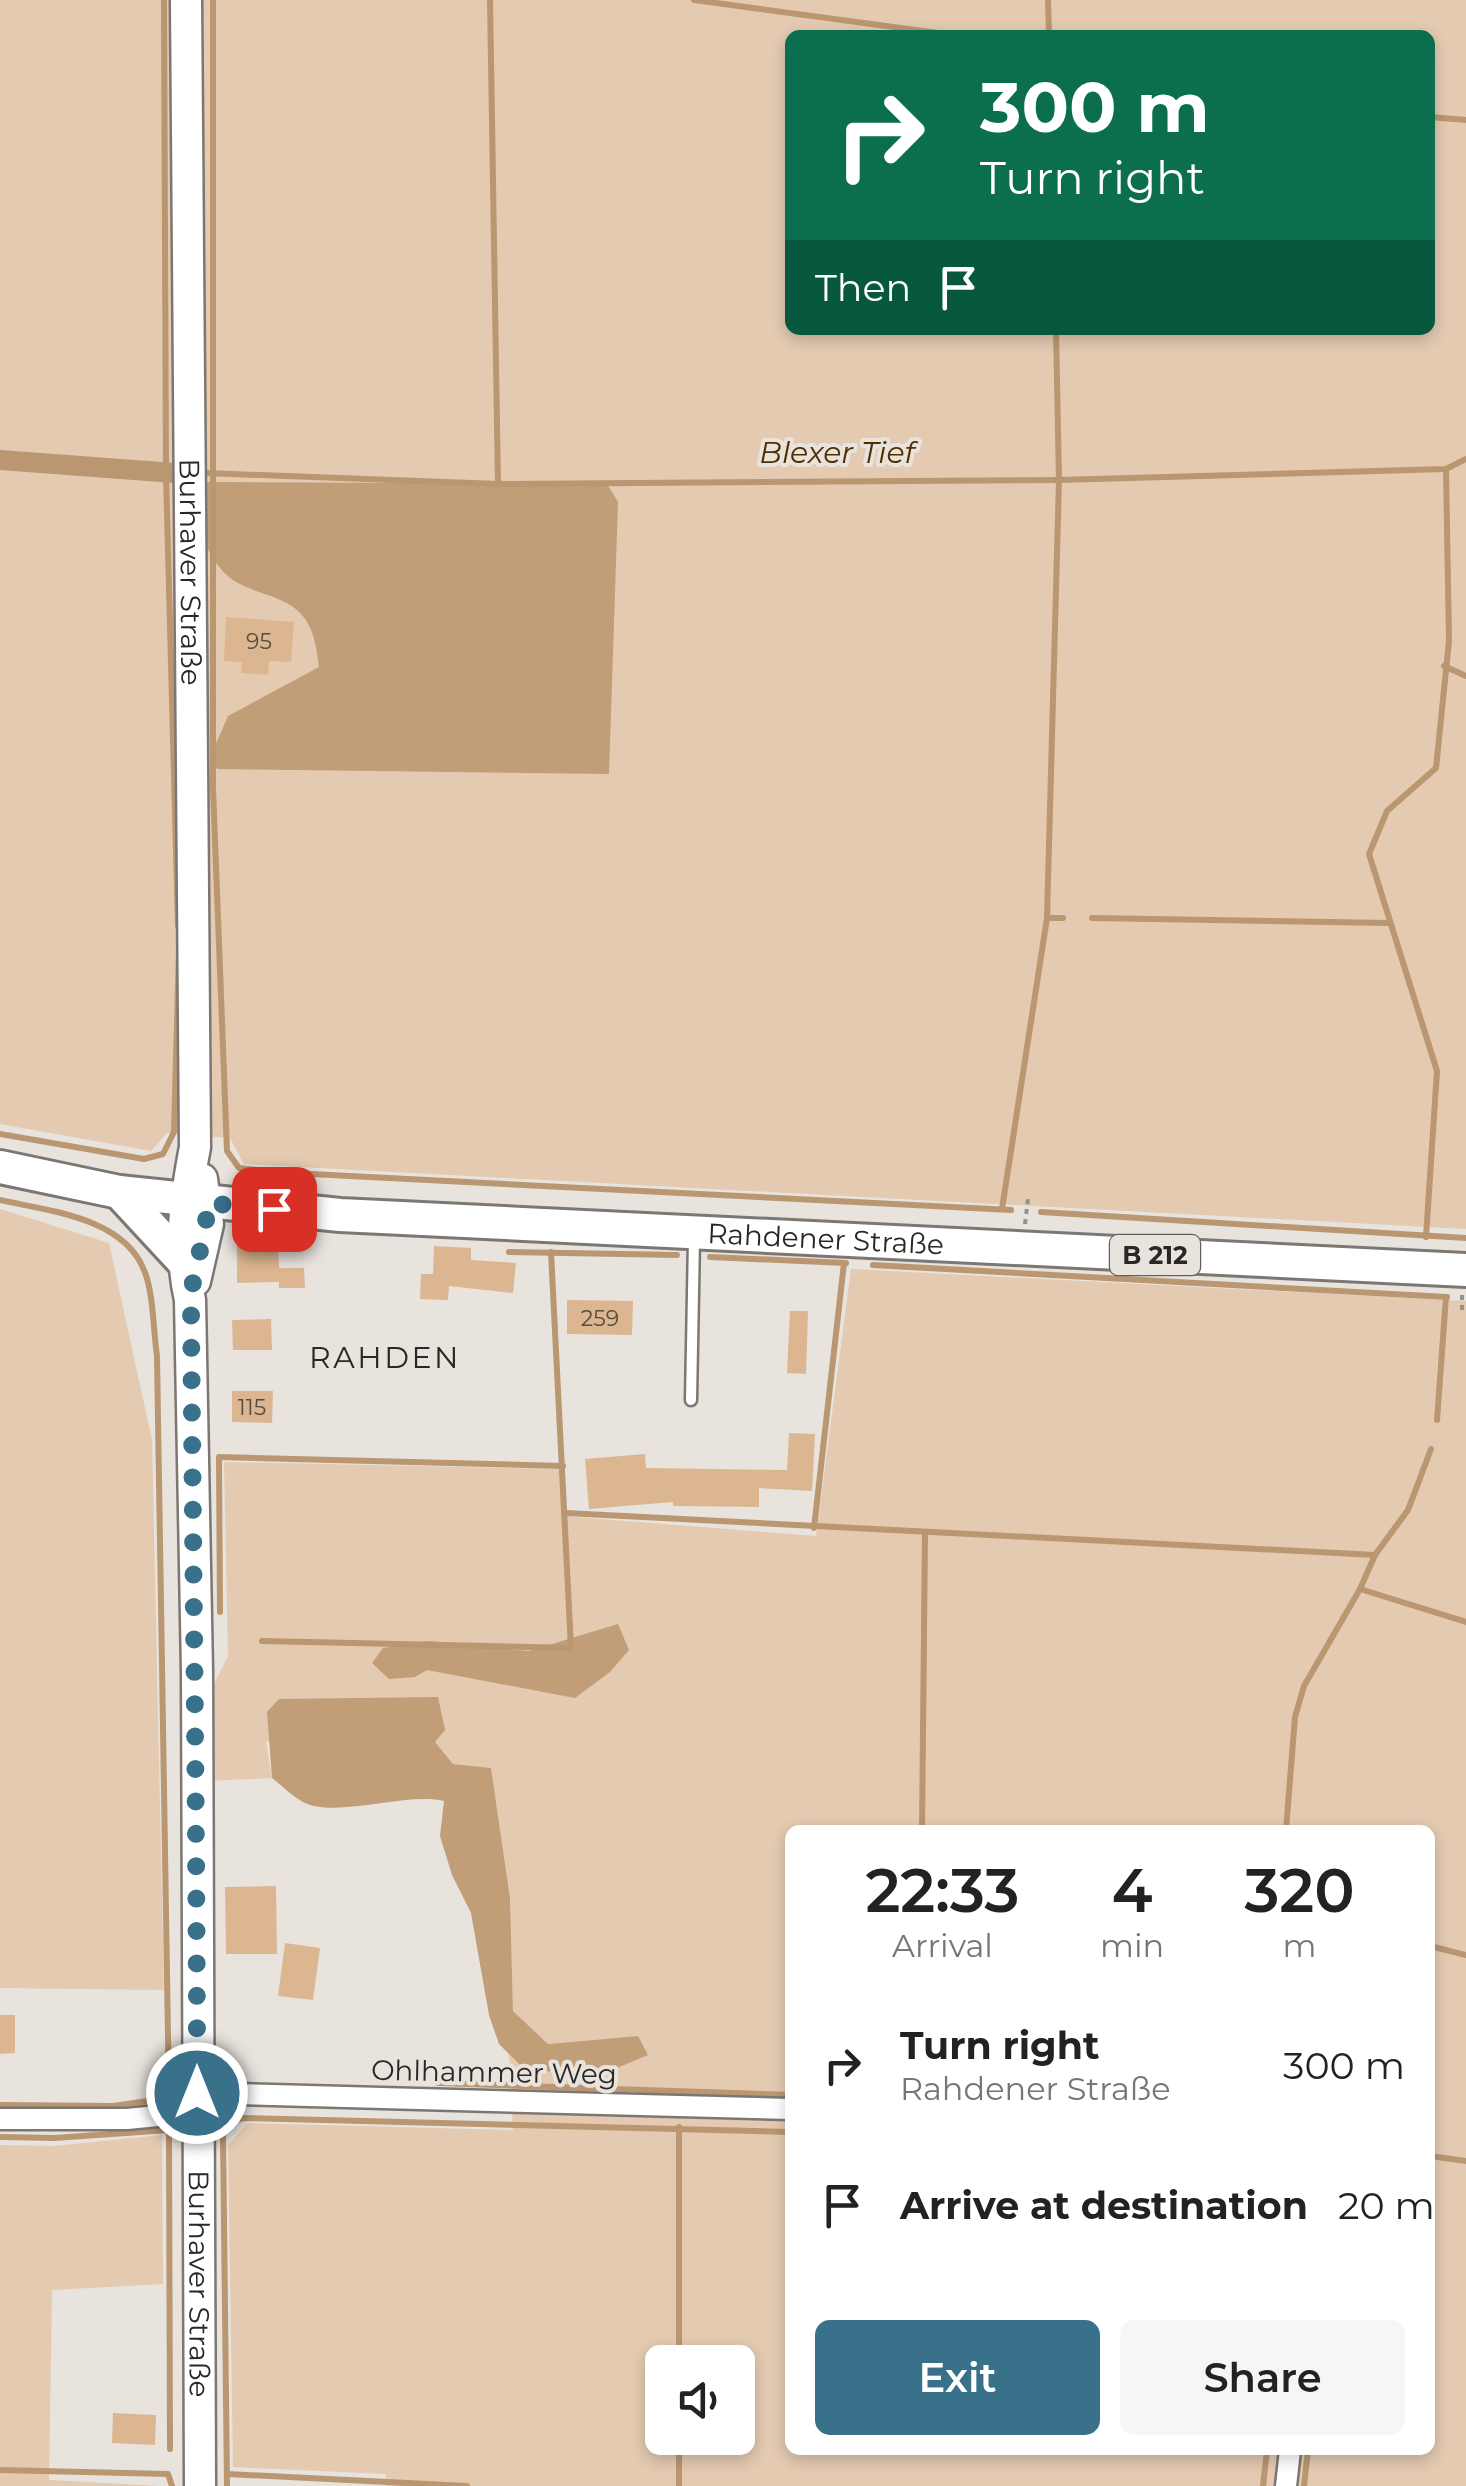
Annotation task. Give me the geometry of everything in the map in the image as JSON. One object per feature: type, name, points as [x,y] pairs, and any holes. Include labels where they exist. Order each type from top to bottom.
[{"type":"main road","name":"Burhaver Straße","points":[[186,0],[196,1202],[181,1260],[190,1300],[198,1672],[200,2486]]},
{"type":"main road","name":"B 212","points":[[0,1167],[119,1192],[196,1202]]},
{"type":"main road","points":[[119,1192],[181,1260]]},
{"type":"main road","name":"Burhaver Straße","points":[[190,1300],[208,1224],[196,1202]]},
{"type":"main road","name":"Rahdener Straße","points":[[196,1202],[340,1215],[1466,1270]]},
{"type":"street","name":"Ohlhammer Weg","points":[[0,2119],[108,2120],[197,2102],[785,2110]]},
{"type":"street","points":[[1286,2486],[1289,2455]]},
{"type":"lane","points":[[691,1400],[694,1233]]},
{"type":"path","points":[[1024,1228],[1028,1199]]},
{"type":"shaded area","points":[[0,0],[1466,0],[1466,1229],[244,1164],[230,1138],[167,1133],[151,1151],[0,1124]]},
{"type":"shaded area","points":[[204,482],[607,484],[618,502],[609,774],[217,769],[211,755],[228,716],[319,667],[311,629],[303,616],[282,601],[233,580],[214,560],[201,522]]},
{"type":"shaded area","points":[[0,1209],[109,1243],[152,1440],[164,1990],[0,1988]]},
{"type":"shaded area","points":[[851,1269],[1466,1301],[1466,2486],[386,2486],[386,2474],[233,2467],[228,2145],[248,2123],[513,2130],[509,2054],[527,2072],[612,2070],[637,2036],[548,2044],[513,2011],[510,1898],[491,1768],[453,1764],[434,1741],[266,1741],[272,1778],[206,1781],[208,1696],[228,1656],[224,1462],[561,1469],[562,1516],[816,1536]]},
{"type":"shaded area","points":[[618,1624],[629,1650],[610,1672],[575,1698],[427,1670],[415,1677],[389,1679],[372,1663],[383,1648],[429,1641],[529,1651]]},
{"type":"shaded area","points":[[438,1697],[445,1730],[435,1742],[453,1764],[491,1768],[510,1898],[513,2011],[548,2044],[638,2036],[648,2055],[612,2070],[527,2072],[499,2044],[489,2015],[471,1913],[452,1875],[440,1836],[444,1801],[317,1806],[299,1800],[272,1778],[267,1712],[279,1699]]},
{"type":"shaded area","points":[[162,2135],[163,2284],[52,2290],[49,2480],[160,2486],[0,2486],[0,2145],[54,2146]]},
{"type":"building","points":[[226,617],[294,622],[291,662],[269,661],[268,675],[241,673],[242,662],[224,661]]},
{"type":"building","points":[[278,1244],[279,1268],[304,1268],[305,1288],[279,1288],[279,1282],[237,1283],[237,1245]]},
{"type":"building","points":[[434,1246],[471,1248],[471,1260],[516,1263],[513,1293],[449,1286],[448,1300],[420,1299],[421,1274],[433,1274]]},
{"type":"building","points":[[567,1300],[633,1301],[632,1335],[567,1334]]},
{"type":"building","points":[[790,1311],[808,1311],[806,1374],[787,1373]]},
{"type":"building","points":[[271,1319],[272,1350],[233,1350],[232,1320]]},
{"type":"building","points":[[232,1391],[273,1391],[272,1423],[232,1422]]},
{"type":"building","points":[[789,1433],[815,1434],[812,1491],[759,1488],[759,1507],[673,1506],[673,1502],[589,1509],[585,1459],[645,1454],[646,1468],[787,1470]]},
{"type":"building","points":[[276,1886],[277,1954],[226,1954],[225,1887]]},
{"type":"building","points":[[285,1943],[320,1948],[313,2000],[278,1996]]},
{"type":"building","points":[[0,2015],[15,2015],[15,2053],[0,2054]]},
{"type":"building","points":[[113,2413],[156,2415],[155,2445],[112,2443]]},
{"type":"waterway","points":[[164,0],[166,475],[178,926]]},
{"type":"waterway","points":[[213,0],[213,788],[227,1151],[239,1168],[272,1172],[1011,1210]]},
{"type":"waterway","points":[[490,0],[498,484]]},
{"type":"waterway","points":[[694,0],[916,30]]},
{"type":"waterway","points":[[1048,0],[1049,30]]},
{"type":"waterway","points":[[1435,117],[1466,120]]},
{"type":"waterway","points":[[1002,1209],[1047,918],[1059,480],[1056,335]]},
{"type":"waterway","name":"Blexer Tief","points":[[205,473],[498,484],[1059,480],[1446,469],[1466,459]]},
{"type":"waterway","name":"Blexer Tief","points":[[0,460],[174,473]]},
{"type":"waterway","points":[[1426,1237],[1437,1071],[1369,854],[1387,811],[1436,768],[1449,641],[1446,470]]},
{"type":"waterway","points":[[1444,666],[1466,676]]},
{"type":"waterway","points":[[1047,918],[1063,918]]},
{"type":"waterway","points":[[1092,918],[1388,923]]},
{"type":"waterway","points":[[0,1134],[144,1159],[163,1154],[174,1132],[179,949]]},
{"type":"waterway","points":[[0,1200],[61,1213],[102,1227],[134,1252],[150,1290],[157,1356],[169,2098],[113,2106],[0,2105]]},
{"type":"waterway","points":[[1041,1212],[1466,1238]]},
{"type":"waterway","points":[[509,1252],[677,1255]]},
{"type":"waterway","points":[[262,1641],[571,1648],[551,1252]]},
{"type":"waterway","points":[[710,1257],[846,1263]]},
{"type":"waterway","points":[[814,1528],[844,1263]]},
{"type":"waterway","points":[[873,1265],[1447,1297]]},
{"type":"waterway","points":[[1437,1420],[1446,1297]]},
{"type":"waterway","points":[[1286,1825],[1295,1717],[1304,1686],[1360,1589],[1375,1555],[1408,1510],[1431,1449]]},
{"type":"waterway","points":[[220,1612],[219,1457],[563,1466]]},
{"type":"waterway","points":[[566,1513],[1375,1555]]},
{"type":"waterway","points":[[922,1825],[925,1534]]},
{"type":"waterway","points":[[1360,1589],[1466,1622]]},
{"type":"waterway","points":[[1435,1947],[1466,1955]]},
{"type":"waterway","points":[[438,2083],[785,2095]]},
{"type":"waterway","points":[[227,2486],[223,2134],[231,2122],[243,2118],[785,2132]]},
{"type":"waterway","points":[[679,2127],[679,2345]]},
{"type":"waterway","points":[[0,2137],[54,2138],[169,2130],[170,2449]]},
{"type":"waterway","points":[[1435,2157],[1466,2161]]},
{"type":"waterway","points":[[679,2455],[679,2486]]},
{"type":"waterway","points":[[1263,2486],[1266,2455]]},
{"type":"waterway","points":[[1304,2486],[1307,2455]]},
{"type":"waterway","points":[[0,2470],[168,2474],[172,2486]]},
{"type":"waterway","points":[[227,2474],[467,2486]]},
{"type":"district","name":"RAHDEN","points":[[385,1357]]},
{"type":"route","points":[[197,2093],[198,1672],[190,1300],[208,1224],[207,1203],[274,1209]]}]
